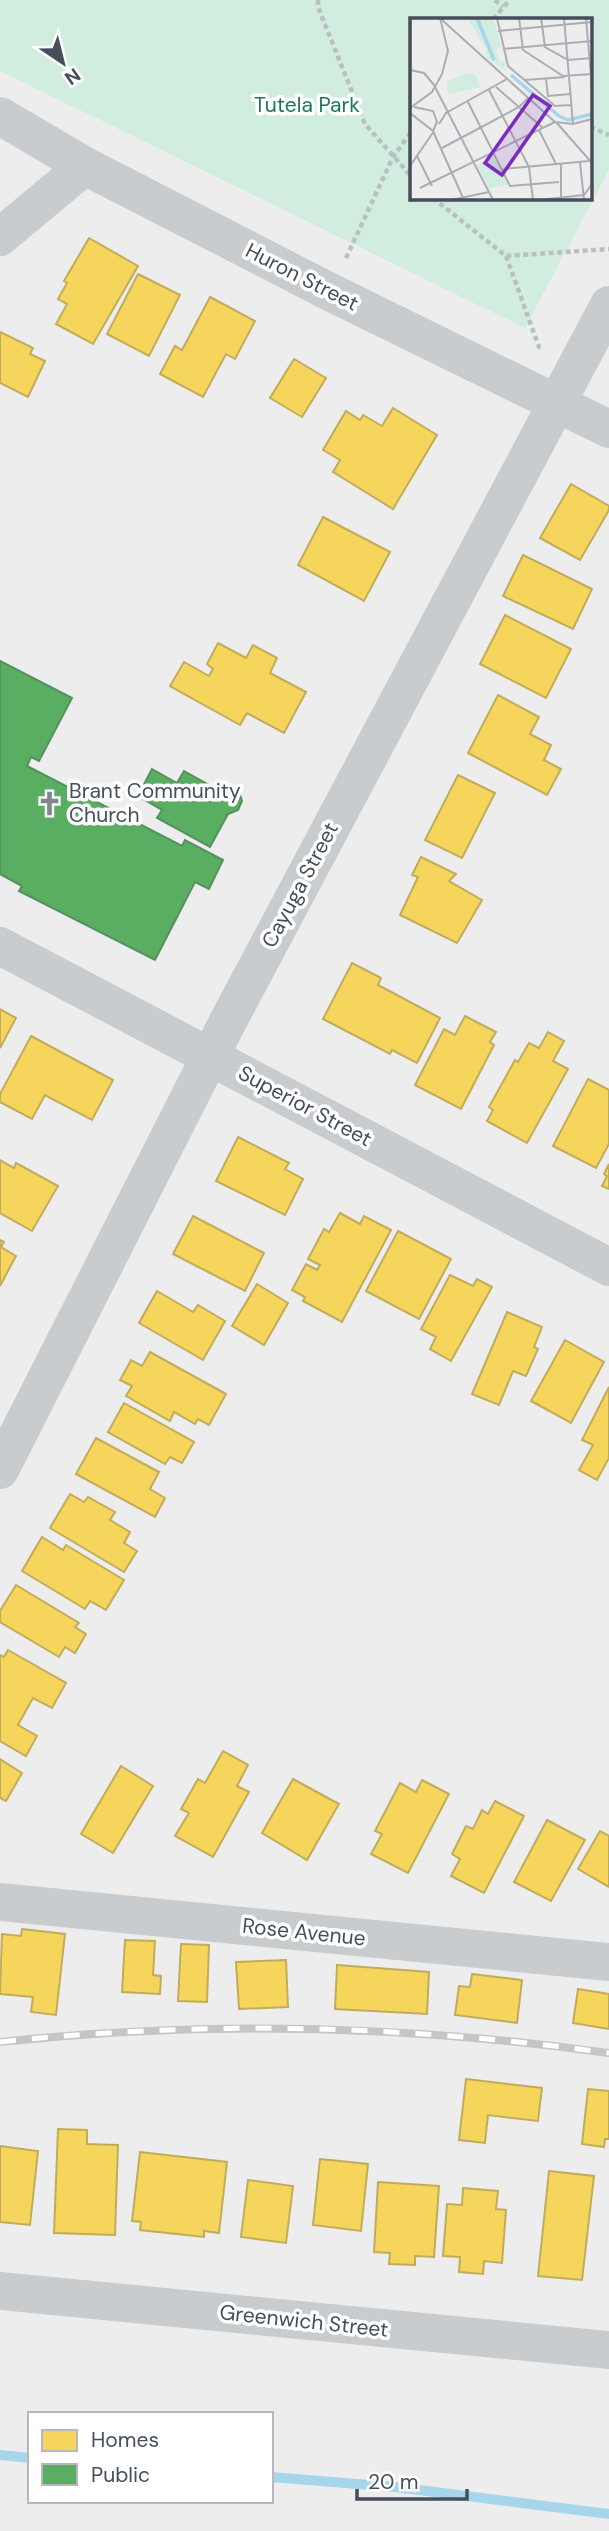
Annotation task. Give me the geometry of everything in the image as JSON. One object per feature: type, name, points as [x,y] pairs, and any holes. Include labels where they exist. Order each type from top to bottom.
[{"type":"street","name":"Huron Street","points":[[0,116],[85,166],[330,292],[609,429]]},
{"type":"street","points":[[0,237],[85,166]]},
{"type":"street","name":"Cayuga Street","points":[[0,1470],[209,1056],[609,305]]},
{"type":"street","name":"Superior Street","points":[[0,946],[609,1267]]},
{"type":"street","name":"Rose Avenue","points":[[0,1902],[609,1962]]},
{"type":"street","name":"Greenwich Street","points":[[0,2291],[609,2350]]},
{"type":"path","points":[[318,0],[318,7],[365,124],[410,175]]},
{"type":"path","points":[[495,0],[503,7]]},
{"type":"path","points":[[494,18],[510,0]]},
{"type":"path","points":[[592,128],[609,135]]},
{"type":"path","points":[[330,292],[393,157],[410,133]]},
{"type":"path","points":[[436,200],[506,256],[540,347],[579,360]]},
{"type":"path","points":[[506,256],[609,249]]},
{"type":"green space","name":"Tutela Park","points":[[0,0],[609,0],[609,170],[525,328],[0,71]]},
{"type":"building: Homes","points":[[89,238],[138,266],[93,344],[56,324],[67,304],[58,299],[67,283],[64,281]]},
{"type":"building: Homes","points":[[138,274],[180,295],[149,356],[107,334]]},
{"type":"building: Homes","points":[[210,297],[255,321],[235,359],[226,354],[203,397],[160,374],[175,346],[182,350]]},
{"type":"building: Homes","points":[[0,332],[33,348],[30,354],[45,361],[28,397],[0,383]]},
{"type":"building: Homes","points":[[294,359],[326,378],[302,417],[270,398]]},
{"type":"building: Homes","points":[[393,408],[437,435],[393,509],[333,472],[340,460],[323,450],[346,411],[360,420],[363,415],[382,426]]},
{"type":"building: Homes","points":[[571,484],[609,506],[580,560],[540,538]]},
{"type":"building: Homes","points":[[323,517],[390,552],[364,601],[298,565]]},
{"type":"building: Homes","points":[[523,555],[592,589],[573,629],[503,596]]},
{"type":"building: Homes","points":[[505,615],[571,649],[546,698],[480,664]]},
{"type":"building: Homes","points":[[218,643],[246,658],[253,645],[277,658],[270,673],[306,692],[284,733],[247,713],[240,725],[170,686],[184,662],[209,676],[213,669],[207,664]]},
{"type":"building: Homes","points":[[498,695],[539,717],[530,734],[551,745],[544,760],[561,769],[547,795],[468,753]]},
{"type":"building: Homes","points":[[458,775],[495,793],[462,858],[425,840]]},
{"type":"building: Homes","points":[[421,857],[456,874],[449,881],[482,900],[457,943],[400,915],[418,877],[412,875]]},
{"type":"building: Homes","points":[[352,963],[381,978],[378,985],[440,1018],[417,1063],[392,1050],[390,1054],[323,1019]]},
{"type":"building: Homes","points":[[0,1009],[16,1018],[0,1048]]},
{"type":"building: Homes","points":[[465,1016],[496,1032],[490,1042],[494,1045],[461,1109],[415,1085],[444,1029],[455,1035]]},
{"type":"building: Homes","points":[[548,1032],[564,1041],[553,1061],[568,1069],[527,1143],[487,1121],[493,1110],[489,1107],[515,1060],[518,1062],[529,1043],[539,1048]]},
{"type":"building: Homes","points":[[31,1036],[113,1080],[92,1120],[45,1095],[32,1119],[0,1102],[0,1094]]},
{"type":"building: Homes","points":[[588,1079],[609,1090],[609,1144],[596,1168],[553,1146]]},
{"type":"building: Homes","points":[[238,1137],[289,1163],[285,1169],[303,1179],[285,1215],[216,1181]]},
{"type":"building: Homes","points":[[0,1160],[14,1168],[16,1163],[58,1186],[32,1231],[0,1213]]},
{"type":"building: Homes","points":[[609,1164],[609,1189],[602,1186]]},
{"type":"building: Homes","points":[[340,1213],[360,1224],[364,1216],[391,1230],[342,1322],[303,1301],[305,1297],[292,1290],[306,1264],[317,1270],[320,1265],[308,1259],[324,1229],[329,1232]]},
{"type":"building: Homes","points":[[193,1216],[264,1253],[245,1291],[173,1254]]},
{"type":"building: Homes","points":[[398,1231],[451,1259],[419,1319],[366,1291]]},
{"type":"building: Homes","points":[[0,1240],[4,1242],[1,1247],[16,1256],[0,1286]]},
{"type":"building: Homes","points":[[450,1275],[473,1286],[477,1279],[492,1287],[451,1361],[430,1349],[436,1337],[421,1329]]},
{"type":"building: Homes","points":[[257,1284],[288,1303],[264,1345],[232,1326]]},
{"type":"building: Homes","points":[[157,1291],[193,1312],[198,1305],[225,1321],[203,1360],[139,1323]]},
{"type":"building: Homes","points":[[507,1312],[542,1327],[534,1347],[538,1349],[526,1376],[513,1371],[499,1405],[472,1394]]},
{"type":"building: Homes","points":[[565,1340],[604,1362],[571,1423],[531,1401]]},
{"type":"building: Homes","points":[[150,1352],[226,1394],[209,1425],[198,1419],[195,1424],[174,1412],[170,1421],[126,1396],[132,1386],[120,1380],[131,1360],[142,1366]]},
{"type":"building: Homes","points":[[609,1387],[609,1458],[597,1480],[579,1470],[593,1445],[582,1440]]},
{"type":"building: Homes","points":[[124,1403],[194,1442],[182,1463],[170,1457],[165,1464],[108,1432]]},
{"type":"building: Homes","points":[[96,1438],[159,1472],[150,1489],[165,1498],[155,1517],[76,1474]]},
{"type":"building: Homes","points":[[70,1494],[84,1502],[88,1497],[115,1512],[110,1520],[130,1532],[124,1543],[137,1551],[124,1572],[50,1528]]},
{"type":"building: Homes","points":[[42,1537],[63,1550],[66,1545],[124,1580],[106,1610],[90,1601],[85,1609],[22,1571]]},
{"type":"building: Homes","points":[[16,1585],[79,1623],[75,1627],[86,1634],[75,1653],[65,1647],[59,1657],[0,1622],[0,1611]]},
{"type":"building: Homes","points":[[8,1650],[66,1683],[52,1708],[33,1698],[18,1725],[37,1736],[26,1756],[0,1741],[0,1655],[4,1657]]},
{"type":"building: Homes","points":[[223,1751],[248,1765],[237,1786],[249,1792],[213,1857],[175,1836],[189,1813],[181,1809],[198,1779],[205,1783]]},
{"type":"building: Homes","points":[[0,1759],[22,1773],[6,1801],[0,1798]]},
{"type":"building: Homes","points":[[121,1766],[153,1786],[113,1853],[81,1834]]},
{"type":"building: Homes","points":[[293,1779],[339,1804],[307,1860],[262,1833]]},
{"type":"building: Homes","points":[[422,1780],[449,1794],[408,1873],[371,1854],[382,1834],[375,1831],[400,1783],[416,1792]]},
{"type":"building: Homes","points":[[495,1801],[524,1816],[484,1893],[451,1876],[460,1859],[452,1854],[466,1826],[473,1829],[482,1810],[488,1814]]},
{"type":"building: Homes","points":[[547,1820],[585,1840],[551,1901],[514,1882]]},
{"type":"building: Homes","points":[[600,1831],[609,1836],[609,1887],[578,1869]]},
{"type":"building: Homes","points":[[22,1929],[65,1934],[56,2015],[31,2012],[33,1997],[0,1994],[2,1934],[21,1936]]},
{"type":"building: Homes","points":[[125,1940],[155,1941],[153,1975],[161,1976],[160,1994],[122,1992]]},
{"type":"building: Homes","points":[[181,1944],[209,1945],[207,2002],[178,2001]]},
{"type":"building: Homes","points":[[286,1960],[288,2007],[239,2009],[236,1962]]},
{"type":"building: Homes","points":[[337,1965],[429,1972],[427,2014],[335,2009]]},
{"type":"building: Homes","points":[[472,1974],[522,1980],[517,2023],[455,2015],[459,1986],[470,1987]]},
{"type":"building: Homes","points":[[578,1989],[609,1994],[609,2029],[573,2023]]},
{"type":"building: Homes","points":[[466,2079],[542,2088],[538,2121],[488,2115],[485,2143],[459,2140]]},
{"type":"building: Homes","points":[[588,2089],[609,2091],[609,2139],[605,2139],[604,2147],[582,2144]]},
{"type":"building: Homes","points":[[58,2129],[87,2130],[87,2144],[118,2145],[115,2235],[54,2233]]},
{"type":"building: Homes","points":[[0,2146],[38,2151],[30,2225],[0,2222]]},
{"type":"building: Homes","points":[[140,2152],[227,2162],[219,2233],[204,2231],[204,2237],[140,2230],[141,2222],[132,2221]]},
{"type":"building: Homes","points":[[320,2159],[368,2164],[361,2231],[313,2225]]},
{"type":"building: Homes","points":[[549,2171],[594,2176],[582,2280],[538,2276]]},
{"type":"building: Homes","points":[[248,2180],[293,2186],[286,2243],[241,2237]]},
{"type":"building: Homes","points":[[378,2182],[439,2186],[434,2257],[415,2256],[415,2265],[389,2264],[390,2253],[374,2252]]},
{"type":"building: Homes","points":[[463,2188],[498,2191],[496,2209],[506,2210],[502,2263],[484,2261],[483,2274],[459,2272],[460,2257],[443,2256],[447,2204],[462,2205]]},
{"type":"building: Public","name":"Brant Community Church","points":[[0,661],[72,698],[39,761],[31,757],[27,766],[182,846],[185,840],[223,860],[209,889],[195,882],[155,960],[19,891],[22,886],[0,874]]},
{"type":"building: Public","points":[[152,769],[177,783],[184,771],[220,791],[230,787],[239,792],[242,801],[238,810],[228,814],[210,847],[157,818],[162,810],[138,796]]},
{"type":"waterway","points":[[0,2455],[28,2458]]},
{"type":"waterway","points":[[273,2477],[395,2487],[609,2514]]},
{"type":"railway","points":[[0,2042],[153,2030],[305,2029],[457,2036],[609,2053]]},
{"type":"place","name":"Brant Community Church","points":[[49,803]]}]
